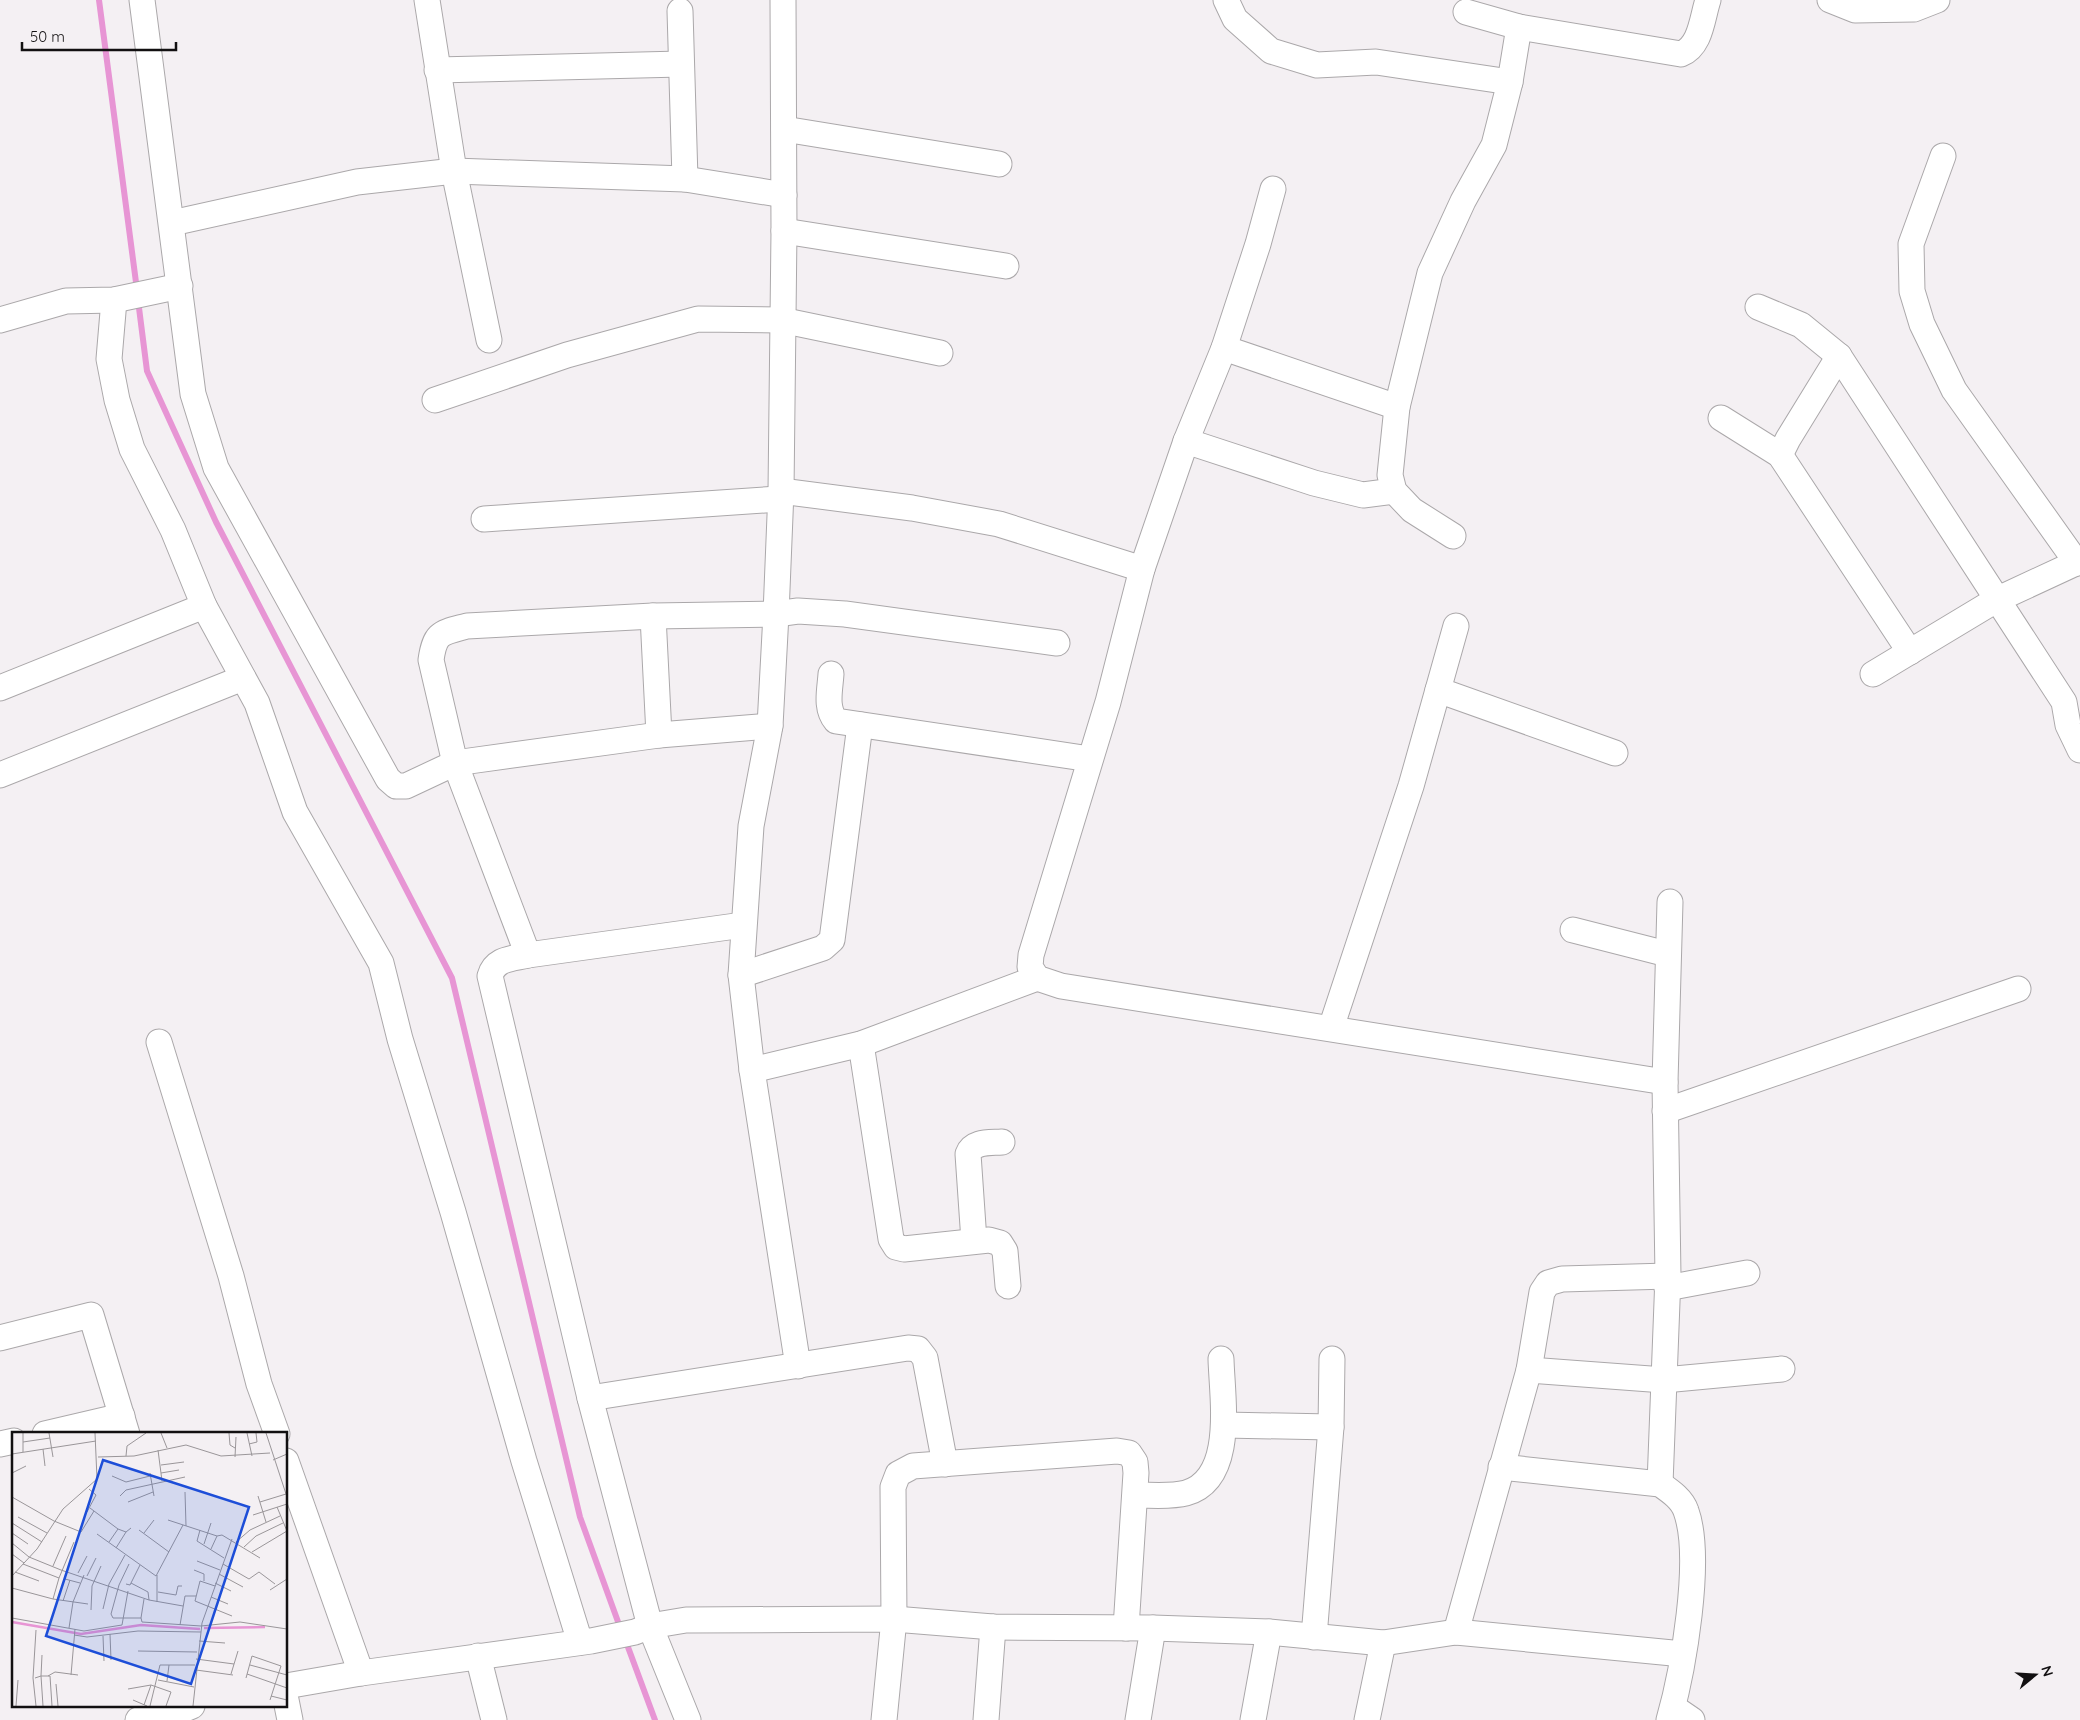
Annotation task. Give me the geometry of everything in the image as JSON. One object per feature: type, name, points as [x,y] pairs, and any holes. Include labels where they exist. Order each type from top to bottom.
[{"type":"street","points":[[142,0],[172,223],[168,288],[193,394],[216,468],[388,779],[396,786],[406,786],[455,763],[659,735],[770,726]]},
{"type":"street","points":[[427,0],[436,70],[454,170],[489,340]]},
{"type":"street","points":[[783,0],[784,231],[781,320],[780,495],[776,614],[770,726],[751,826],[741,975],[752,1070],[798,1366]]},
{"type":"street","points":[[1226,0],[1235,19],[1271,51],[1317,65],[1376,62],[1510,82]]},
{"type":"street","points":[[1466,12],[1519,27],[1682,54],[1691,50],[1696,42],[1708,0]]},
{"type":"street","points":[[1830,0],[1855,10],[1914,9],[1937,0]]},
{"type":"street","points":[[680,11],[685,179]]},
{"type":"street","points":[[1453,536],[1412,510],[1394,491],[1390,475],[1397,407],[1430,273],[1463,201],[1494,146],[1510,82],[1519,27]]},
{"type":"street","points":[[436,70],[682,64]]},
{"type":"street","points":[[784,129],[999,164]]},
{"type":"street","points":[[1873,674],[1996,600],[2078,562],[1954,390],[1922,324],[1912,290],[1911,244],[1943,156]]},
{"type":"street","points":[[172,223],[357,182],[454,170],[685,179],[784,194]]},
{"type":"street","points":[[1037,978],[1030,967],[1031,955],[1108,702],[1142,569],[1186,441],[1224,348],[1273,189]]},
{"type":"street","points":[[784,231],[1006,266]]},
{"type":"street","points":[[0,320],[66,302],[114,300],[168,288]]},
{"type":"street","points":[[114,300],[109,359],[117,400],[132,449],[173,530],[204,606],[256,703],[295,812],[381,963],[400,1039],[453,1212],[524,1461],[586,1641]]},
{"type":"street","points":[[1758,306],[1800,325],[1839,356],[1996,600],[2072,699],[2068,725],[2080,750]]},
{"type":"street","points":[[435,400],[567,355],[698,318],[781,320],[940,353]]},
{"type":"street","points":[[1224,348],[1397,407]]},
{"type":"street","points":[[1780,455],[1839,356]]},
{"type":"street","points":[[1721,418],[1780,455],[1910,652]]},
{"type":"street","points":[[1186,441],[1314,483],[1363,495],[1394,491]]},
{"type":"street","points":[[484,518],[780,495],[912,508],[999,524],[1142,569]]},
{"type":"street","points":[[0,688],[204,606]]},
{"type":"street","points":[[528,955],[455,763],[431,660],[434,643],[443,632],[467,626],[653,616],[776,614],[798,611],[845,614],[1057,643]]},
{"type":"street","points":[[653,616],[659,735]]},
{"type":"street","points":[[1331,1028],[1410,786],[1456,626]]},
{"type":"street","points":[[832,674],[829,707],[831,715],[836,721],[1090,759]]},
{"type":"street","points":[[0,775],[244,678]]},
{"type":"street","points":[[1438,690],[1615,753]]},
{"type":"street","points":[[741,975],[823,948],[832,940],[860,725]]},
{"type":"street","points":[[1660,1484],[1668,1282],[1664,1082],[1670,902]]},
{"type":"street","points":[[688,1720],[642,1629],[590,1398],[490,976],[493,967],[500,961],[528,955],[743,925]]},
{"type":"street","points":[[1573,930],[1667,954]]},
{"type":"street","points":[[752,1070],[861,1044],[1037,978],[1061,986],[1664,1082]]},
{"type":"street","points":[[1665,1111],[2018,989]]},
{"type":"street","points":[[159,1042],[231,1276],[259,1384],[276,1432]]},
{"type":"street","points":[[861,1044],[891,1239],[896,1246],[904,1249],[989,1240],[1000,1243],[1005,1251],[1008,1286]]},
{"type":"street","points":[[974,1241],[968,1154],[970,1148],[977,1144],[1002,1142]]},
{"type":"street","points":[[1456,1632],[1529,1370],[1542,1292],[1548,1283],[1562,1280],[1668,1282],[1747,1273]]},
{"type":"street","points":[[0,1338],[91,1315],[124,1425],[63,1432]]},
{"type":"street","points":[[590,1398],[908,1348],[918,1349],[925,1358],[945,1464]]},
{"type":"street","points":[[1136,1495],[1186,1493],[1204,1484],[1216,1470],[1224,1425],[1221,1358]]},
{"type":"street","points":[[1314,1637],[1330,1427],[1332,1359]]},
{"type":"street","points":[[1529,1370],[1664,1380],[1782,1369]]},
{"type":"street","points":[[1224,1425],[1330,1427]]},
{"type":"street","points":[[884,1720],[894,1619],[893,1487],[898,1474],[913,1466],[928,1463],[945,1464],[1042,1455],[1117,1451],[1129,1453],[1135,1462],[1136,1495],[1126,1628]]},
{"type":"street","points":[[288,1467],[361,1673]]},
{"type":"street","points":[[1501,1467],[1660,1484],[1674,1493],[1686,1510],[1691,1532],[1693,1574],[1683,1654],[1678,1716]]},
{"type":"street","points":[[288,1686],[361,1673],[586,1641],[686,1620],[894,1619],[993,1627],[1153,1628],[1269,1632],[1383,1643],[1456,1632],[1683,1654]]},
{"type":"street","points":[[986,1720],[993,1627]]},
{"type":"street","points":[[1138,1720],[1153,1628]]},
{"type":"street","points":[[1253,1720],[1269,1632]]},
{"type":"street","points":[[1366,1720],[1383,1643]]},
{"type":"street","points":[[478,1656],[494,1720]]},
{"type":"street","points":[[138,1720],[166,1718],[188,1708]]},
{"type":"waterway","points":[[99,0],[137,290]]},
{"type":"waterway","points":[[138,300],[147,371],[216,522],[452,978],[580,1517],[621,1630]]},
{"type":"waterway","points":[[625,1639],[655,1720]]}]
